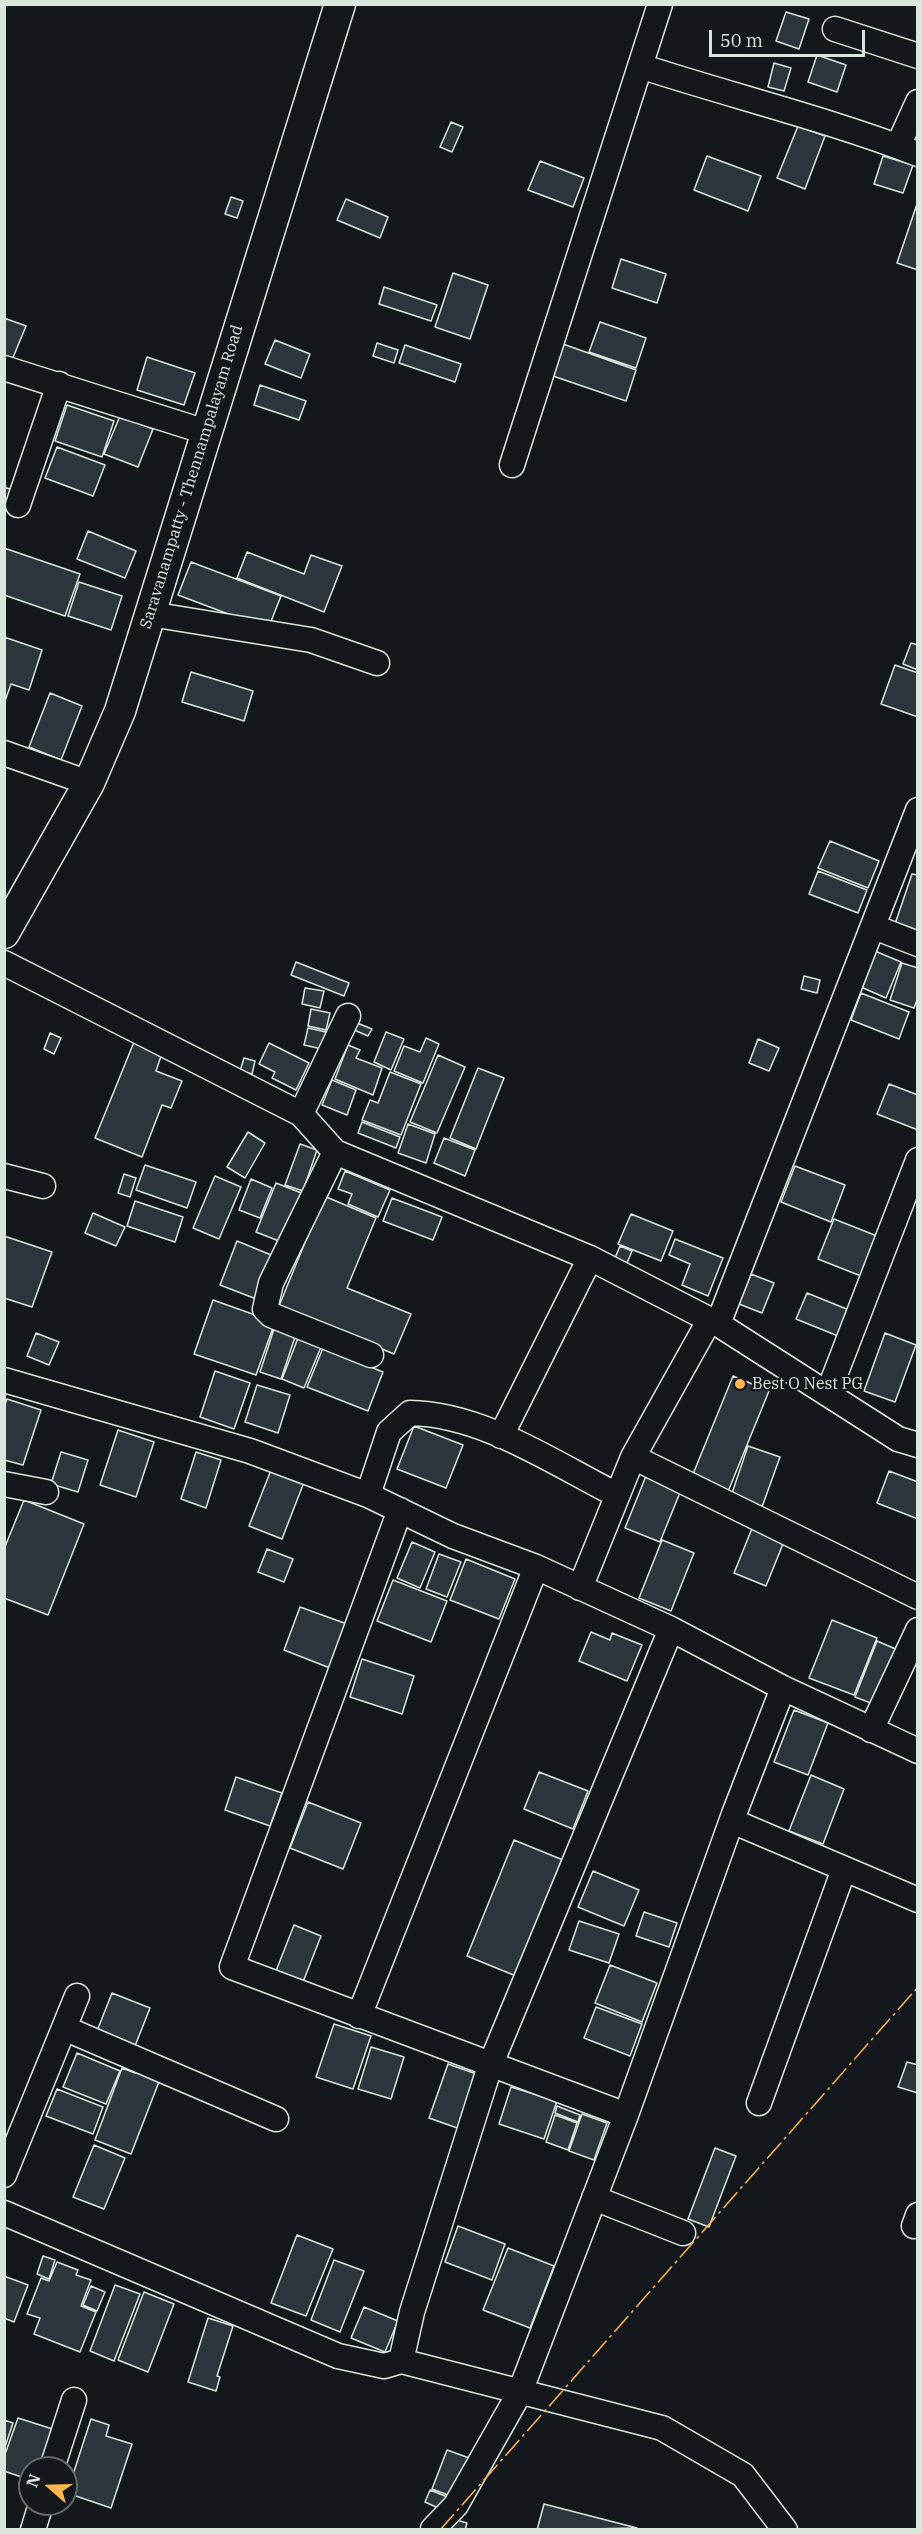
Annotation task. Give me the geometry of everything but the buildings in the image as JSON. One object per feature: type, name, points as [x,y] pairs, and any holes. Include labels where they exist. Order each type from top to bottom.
[{"type":"main road","name":"Saravanampatty - Thennampalayam Road","points":[[4,933],[89,783],[120,711],[340,4]]},
{"type":"street","points":[[512,465],[660,4]]},
{"type":"street","points":[[835,30],[918,57]]},
{"type":"street","points":[[640,66],[743,100],[866,134],[908,150],[918,102]]},
{"type":"street","points":[[4,368],[206,432]]},
{"type":"street","points":[[18,505],[59,384]]},
{"type":"street","points":[[150,614],[311,640],[377,663]]},
{"type":"street","points":[[4,753],[89,783]]},
{"type":"street","points":[[580,1588],[615,1494],[633,1457],[713,1322],[874,927],[918,810]]},
{"type":"street","points":[[874,927],[918,944]]},
{"type":"street","points":[[4,963],[301,1114],[334,1152],[591,1258],[713,1322],[898,1438],[918,1444]]},
{"type":"street","points":[[301,1114],[348,1016]]},
{"type":"street","points":[[334,1152],[271,1283],[265,1309],[271,1315],[371,1355]]},
{"type":"street","points":[[828,1394],[918,1160]]},
{"type":"street","points":[[4,1176],[43,1186]]},
{"type":"street","points":[[501,1436],[591,1258]]},
{"type":"street","points":[[4,1380],[250,1451],[368,1495],[453,1536],[536,1568],[671,1629],[783,1689],[918,1751]]},
{"type":"street","points":[[368,1495],[389,1432],[410,1413],[435,1413],[501,1436],[615,1494]]},
{"type":"street","points":[[633,1457],[918,1597]]},
{"type":"street","points":[[4,1484],[46,1492]]},
{"type":"street","points":[[400,1510],[232,1966],[490,2066],[626,2115]]},
{"type":"street","points":[[359,2016],[536,1568]]},
{"type":"street","points":[[401,2361],[412,2312],[490,2066],[671,1629]]},
{"type":"street","points":[[871,1730],[918,1630]]},
{"type":"street","points":[[434,2529],[456,2505],[520,2392],[626,2115],[732,1821],[783,1689]]},
{"type":"street","points":[[732,1821],[918,1900]]},
{"type":"street","points":[[759,2103],[844,1869]]},
{"type":"street","points":[[4,2175],[77,1996]]},
{"type":"street","points":[[64,2028],[276,2119]]},
{"type":"street","points":[[594,2198],[683,2233]]},
{"type":"street","points":[[4,2213],[338,2356],[384,2366],[401,2361],[662,2428],[743,2475],[785,2529]]},
{"type":"street","points":[[56,2456],[74,2400]]},
{"type":"power","points":[[440,2530],[918,1987]]},
{"type":"place","name":"Best O Nest PG","points":[[740,1384]]}]
